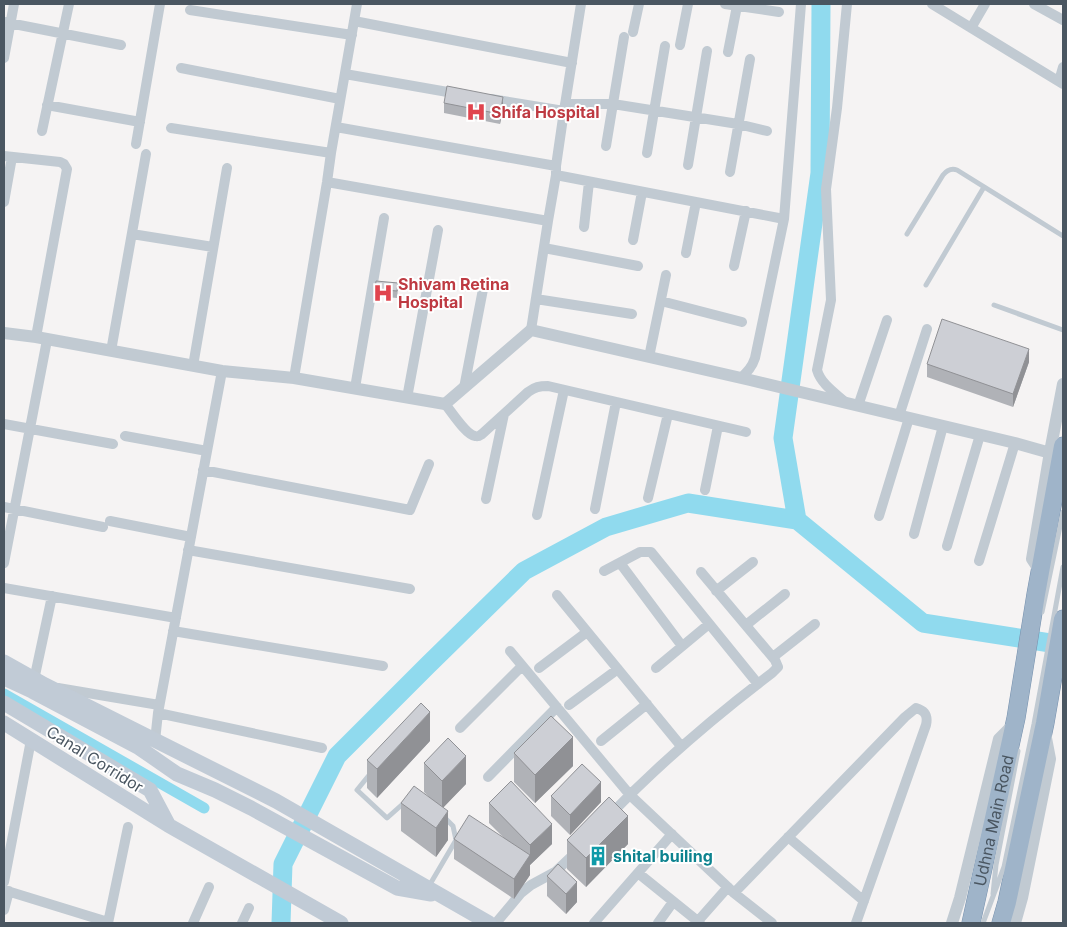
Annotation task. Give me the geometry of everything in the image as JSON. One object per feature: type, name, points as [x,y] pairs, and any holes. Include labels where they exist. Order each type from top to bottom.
[{"type":"highway","points":[[1040,597],[1040,570],[1058,451]]},
{"type":"highway","name":"Udhna Main Road","points":[[971,923],[1016,720],[1040,597]]},
{"type":"highway","points":[[1001,923],[1007,902],[1041,725],[1059,612]]},
{"type":"main road","points":[[4,662],[154,741],[276,801],[489,923]]},
{"type":"main road","points":[[4,678],[138,747],[177,774],[215,790],[397,888],[434,892]]},
{"type":"main road","points":[[4,703],[150,790],[168,825]]},
{"type":"main road","name":"Canal Corridor","points":[[4,723],[168,825],[341,923]]},
{"type":"main road","points":[[177,774],[193,760]]},
{"type":"street","points":[[4,58],[7,22],[14,4]]},
{"type":"street","points":[[42,131],[68,4]]},
{"type":"street","points":[[136,144],[160,4]]},
{"type":"street","points":[[294,378],[357,4]]},
{"type":"street","points":[[445,404],[531,330],[572,62],[578,4]]},
{"type":"street","points":[[606,146],[613,104],[629,35],[639,4]]},
{"type":"street","points":[[680,45],[688,4]]},
{"type":"street","points":[[725,4],[780,12]]},
{"type":"street","points":[[746,379],[755,358],[784,219],[801,4]]},
{"type":"street","points":[[847,4],[837,108],[826,189],[831,300],[817,370],[825,384],[852,404]]},
{"type":"street","points":[[932,4],[945,7],[971,28],[1061,82],[1063,67]]},
{"type":"street","points":[[971,28],[985,4]]},
{"type":"street","points":[[1034,4],[1063,20]]},
{"type":"street","points":[[728,52],[737,6]]},
{"type":"street","points":[[190,10],[352,34]]},
{"type":"street","points":[[354,21],[572,62]]},
{"type":"street","points":[[7,22],[121,45]]},
{"type":"street","points":[[647,153],[665,46]]},
{"type":"street","points":[[688,165],[707,51]]},
{"type":"street","points":[[730,172],[750,59]]},
{"type":"street","points":[[180,68],[340,99]]},
{"type":"street","points":[[345,74],[474,96],[564,108],[613,104],[738,124],[767,131]]},
{"type":"street","points":[[47,105],[140,122]]},
{"type":"street","points":[[336,127],[556,171],[589,182],[784,219]]},
{"type":"street","points":[[171,128],[331,152]]},
{"type":"street","points":[[111,351],[146,154]]},
{"type":"street","points":[[4,202],[8,156],[64,164],[67,170],[30,430],[9,508],[4,563]]},
{"type":"street","points":[[193,366],[227,168]]},
{"type":"street","points":[[327,182],[548,221]]},
{"type":"street","points":[[584,227],[589,182]]},
{"type":"street","points":[[633,240],[642,192]]},
{"type":"street","points":[[686,253],[696,202]]},
{"type":"street","points":[[734,266],[746,212]]},
{"type":"street","points":[[355,388],[384,218]]},
{"type":"street","points":[[407,398],[438,230]]},
{"type":"street","points":[[132,234],[213,247]]},
{"type":"street","points":[[544,248],[638,266]]},
{"type":"street","points":[[649,357],[666,275]]},
{"type":"street","points":[[464,388],[484,284]]},
{"type":"street","points":[[536,299],[632,314]]},
{"type":"street","points":[[661,301],[742,322]]},
{"type":"street","points":[[852,404],[887,320]]},
{"type":"street","points":[[531,330],[980,435],[1058,451],[1063,384]]},
{"type":"street","points":[[879,516],[927,330]]},
{"type":"street","points":[[4,333],[222,371],[294,378],[445,404],[466,431],[477,437],[528,392],[539,386],[548,386],[746,432]]},
{"type":"street","points":[[154,741],[222,371]]},
{"type":"street","points":[[537,515],[564,390]]},
{"type":"street","points":[[595,509],[616,402]]},
{"type":"street","points":[[486,499],[504,414]]},
{"type":"street","points":[[648,498],[668,414]]},
{"type":"street","points":[[4,424],[113,444]]},
{"type":"street","points":[[705,490],[718,426]]},
{"type":"street","points":[[914,534],[943,426]]},
{"type":"street","points":[[947,546],[980,435]]},
{"type":"street","points":[[125,436],[207,451]]},
{"type":"street","points":[[979,561],[1015,443]]},
{"type":"street","points":[[203,470],[410,510],[429,464]]},
{"type":"street","points":[[9,508],[191,537]]},
{"type":"street","points":[[188,550],[410,589]]},
{"type":"street","points":[[604,571],[640,552],[651,552],[758,684]]},
{"type":"street","points":[[716,592],[753,562]]},
{"type":"street","points":[[620,563],[682,646]]},
{"type":"street","points":[[604,822],[630,794],[682,746],[772,674],[778,667],[778,663],[700,572]]},
{"type":"street","points":[[4,588],[176,618]]},
{"type":"street","points":[[746,625],[785,594]]},
{"type":"street","points":[[557,595],[682,746]]},
{"type":"street","points":[[52,596],[40,682],[322,748]]},
{"type":"street","points":[[656,668],[710,624]]},
{"type":"street","points":[[773,657],[814,624]]},
{"type":"street","points":[[173,630],[383,666]]},
{"type":"street","points":[[539,668],[587,632]]},
{"type":"street","points":[[510,651],[630,794],[731,890],[772,923]]},
{"type":"street","points":[[460,728],[522,666]]},
{"type":"street","points":[[569,705],[618,669]]},
{"type":"street","points":[[601,741],[646,704]]},
{"type":"street","points":[[488,777],[557,707]]},
{"type":"street","points":[[638,873],[699,922],[788,837],[916,708],[926,714],[926,725],[856,923]]},
{"type":"street","points":[[952,923],[960,898],[999,739],[1016,720]]},
{"type":"street","points":[[1015,923],[1022,898],[1050,759],[1041,725]]},
{"type":"street","points":[[4,910],[31,740]]},
{"type":"street","points":[[6,888],[103,922],[128,827]]},
{"type":"street","points":[[594,923],[672,834]]},
{"type":"street","points":[[788,837],[864,901]]},
{"type":"street","points":[[496,923],[521,893],[559,869],[584,844]]},
{"type":"street","points":[[193,923],[209,887]]},
{"type":"street","points":[[658,923],[674,902]]},
{"type":"street","points":[[242,923],[249,908]]},
{"type":"lane","points":[[907,234],[947,170],[952,169],[957,170],[1063,236]]},
{"type":"lane","points":[[926,285],[984,187]]},
{"type":"lane","points":[[994,305],[1063,330]]},
{"type":"lane","points":[[1041,618],[1040,597],[1063,512]]},
{"type":"lane","points":[[1059,612],[1063,567]]},
{"type":"lane","points":[[983,923],[1004,867],[1041,725]]},
{"type":"lane","points":[[993,894],[996,865],[1018,750]]},
{"type":"lane","points":[[375,769],[357,790],[387,818],[408,799]]},
{"type":"lane","points":[[434,892],[456,840],[453,826],[439,813]]},
{"type":"building","points":[[447,86],[503,97],[500,114],[444,103]]},
{"type":"building","points":[[376,281],[398,283],[397,291],[375,289]]},
{"type":"building","points":[[942,319],[1029,349],[1013,394],[927,364]]},
{"type":"building","points":[[421,703],[430,712],[377,769],[367,760]]},
{"type":"building","points":[[551,716],[573,737],[535,775],[514,753]]},
{"type":"building","points":[[448,738],[466,756],[442,781],[424,763]]},
{"type":"building","points":[[582,764],[601,782],[570,815],[551,796]]},
{"type":"building","points":[[511,781],[552,824],[530,845],[489,803]]},
{"type":"building","points":[[414,786],[448,811],[436,828],[401,803]]},
{"type":"building","points":[[609,797],[628,816],[586,858],[567,840]]},
{"type":"building","points":[[469,815],[530,855],[514,879],[454,839]]},
{"type":"building","points":[[558,864],[577,882],[566,894],[547,876]]},
{"type":"waterway","points":[[821,4],[820,173],[783,438],[797,520],[923,623],[1063,645]]},
{"type":"waterway","points":[[281,923],[283,864],[337,756],[524,571],[606,527],[688,503],[797,520]]},
{"type":"waterway","points":[[4,694],[204,808]]},
{"type":"place","name":"Shifa Hospital","points":[[476,112]]},
{"type":"place","name":"Shivam Retina Hospital","points":[[383,293]]},
{"type":"place","name":"shital builing","points":[[598,856]]}]
